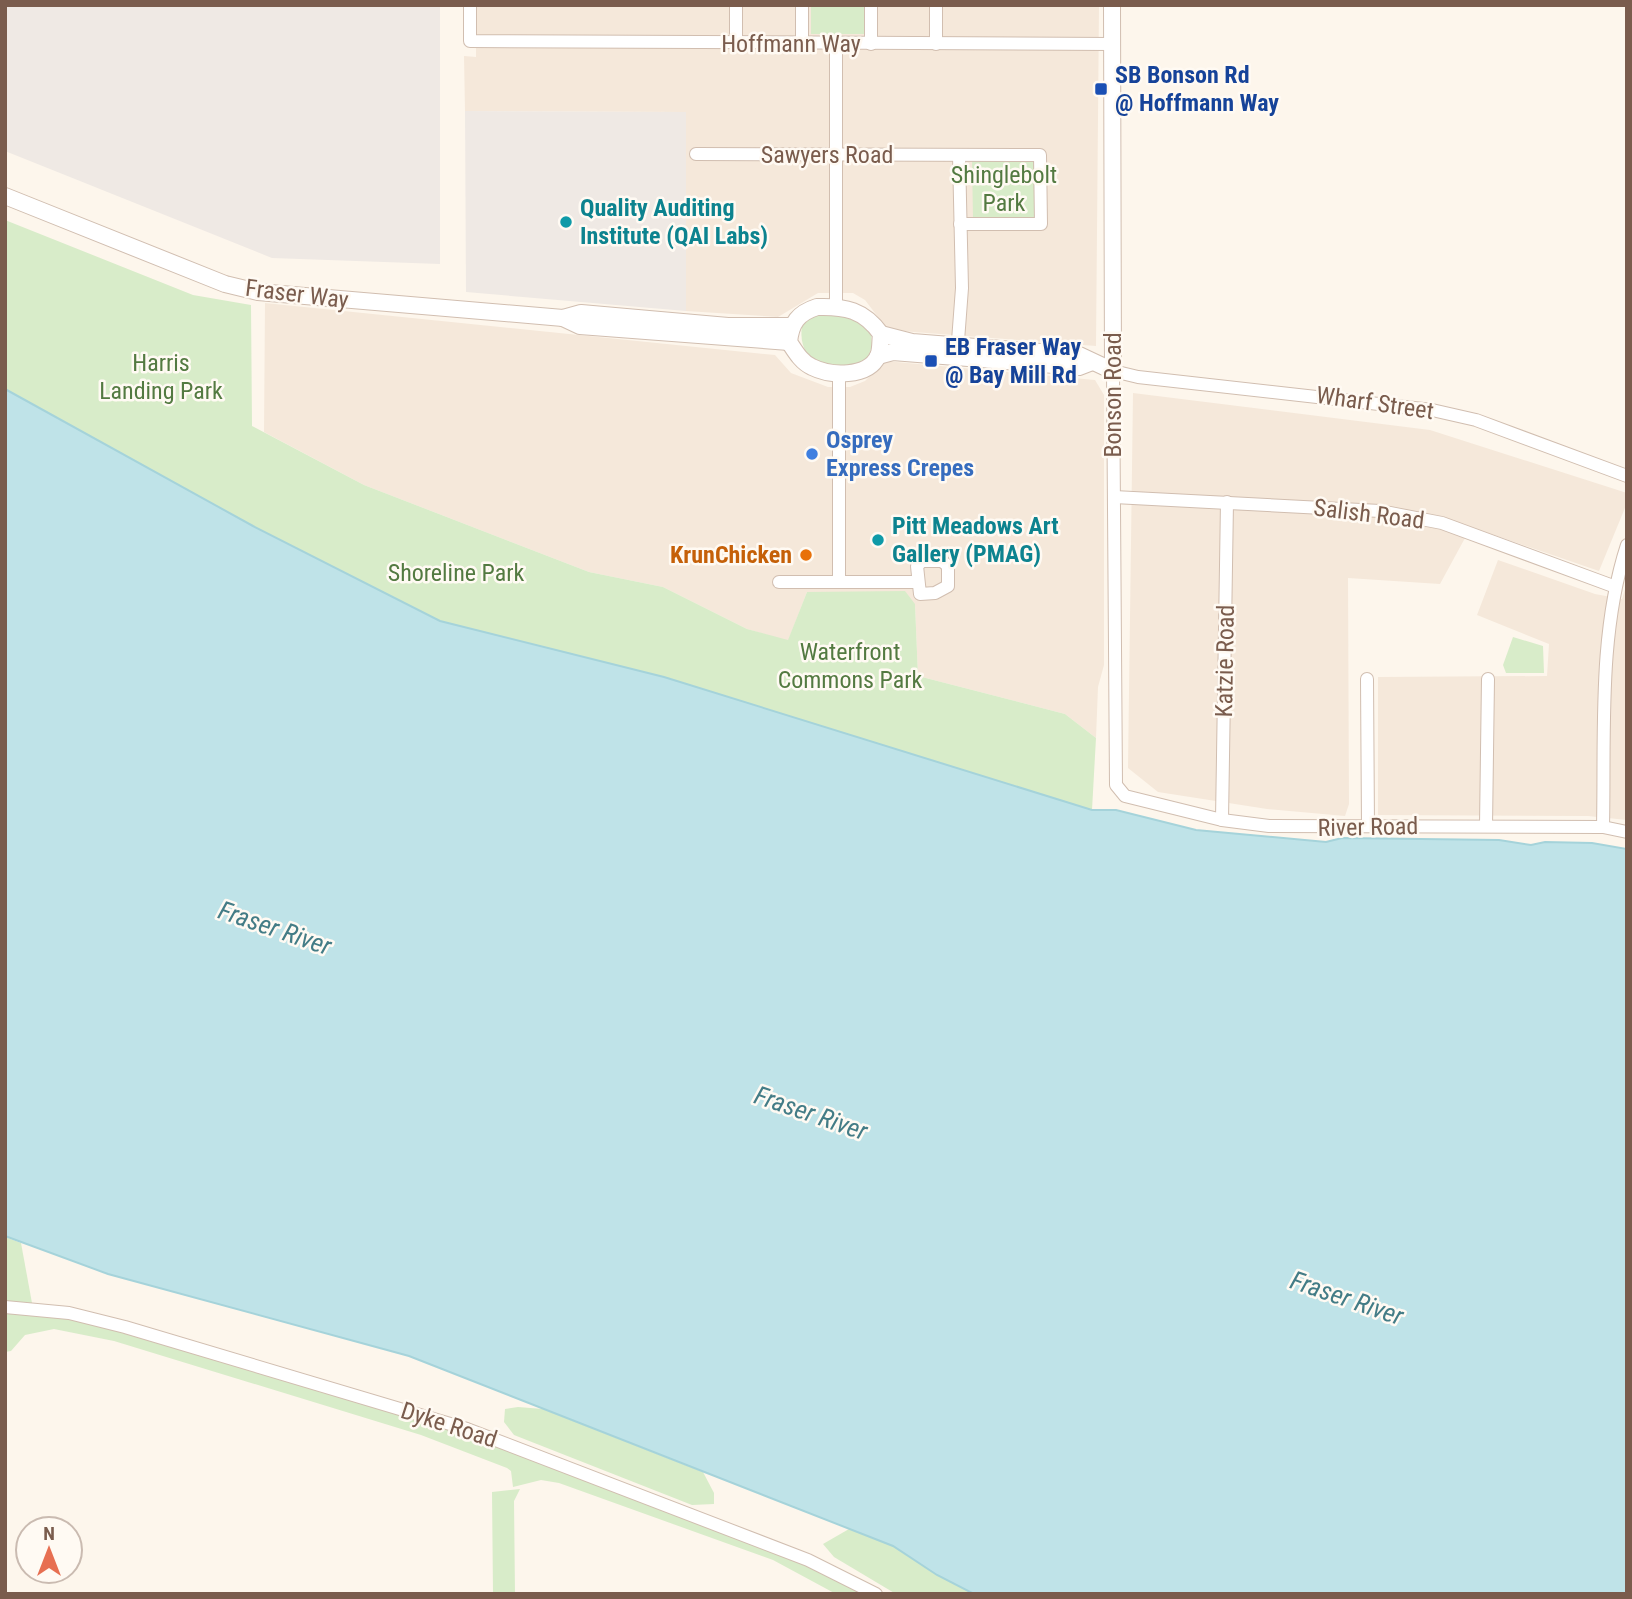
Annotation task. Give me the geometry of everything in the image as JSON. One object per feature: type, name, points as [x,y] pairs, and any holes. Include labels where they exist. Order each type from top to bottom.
[{"type":"street","name":"Hoffmann Way","points":[[470,5],[470,41],[1112,44]]},
{"type":"street","points":[[736,5],[736,44]]},
{"type":"street","points":[[802,5],[802,44]]},
{"type":"street","points":[[870,44],[871,5]]},
{"type":"street","points":[[936,5],[936,44]]},
{"type":"street","name":"Bonson Road","points":[[1112,5],[1116,785]]},
{"type":"street","points":[[836,44],[836,307]]},
{"type":"street","name":"Sawyers Road","points":[[696,154],[1041,155],[1041,224],[960,224]]},
{"type":"street","points":[[957,351],[961,288],[958,155]]},
{"type":"street","name":"Fraser Way","points":[[5,195],[242,289],[563,318],[580,326],[790,334]]},
{"type":"street","points":[[957,351],[893,352],[878,356],[863,370],[839,372],[811,367],[790,334],[808,309],[836,307],[862,313],[881,334],[912,342],[957,351],[1079,367],[1092,362],[1113,371]]},
{"type":"street","points":[[878,356],[881,334]]},
{"type":"street","name":"Wharf Street","points":[[1113,371],[1138,377],[1432,410],[1476,420],[1627,476]]},
{"type":"street","points":[[839,372],[839,582]]},
{"type":"street","name":"Salish Road","points":[[1114,497],[1355,508],[1442,523],[1614,586]]},
{"type":"street","name":"Katzie Road","points":[[1222,820],[1227,502]]},
{"type":"street","points":[[1603,827],[1607,646],[1614,586],[1627,545]]},
{"type":"street","points":[[779,582],[918,582]]},
{"type":"street","points":[[1367,679],[1368,825]]},
{"type":"street","points":[[1486,826],[1488,679]]},
{"type":"street","name":"River Road","points":[[1116,785],[1125,796],[1222,820],[1289,827],[1603,827],[1627,832]]},
{"type":"street","name":"Dyke Road","points":[[5,1307],[69,1313],[467,1429],[808,1560],[876,1594]]},
{"type":"shaded area","points":[[5,5],[440,5],[440,264],[272,258],[5,151]]},
{"type":"shaded area","points":[[476,5],[1099,5],[1096,346],[888,330],[865,300],[853,293],[818,293],[778,317],[686,311],[685,112],[465,111],[464,56],[476,57]]},
{"type":"shaded area","points":[[465,111],[686,112],[686,311],[466,292]]},
{"type":"shaded area","points":[[265,303],[775,355],[791,373],[828,387],[850,387],[865,381],[885,361],[1095,380],[1104,395],[1104,665],[1098,687],[1096,738],[1065,714],[918,676],[915,604],[807,592],[788,641],[747,629],[663,587],[589,572],[364,485],[264,432]]},
{"type":"shaded area","points":[[1133,393],[1430,430],[1627,493],[1627,503],[1599,571],[1471,527],[1440,584],[1348,578],[1349,804],[1345,816],[1267,809],[1158,792],[1128,768]]},
{"type":"shaded area","points":[[1498,560],[1595,594],[1622,599],[1627,583],[1627,820],[1588,816],[1378,815],[1378,677],[1547,676],[1549,644],[1477,615]]},
{"type":"green space","points":[[811,5],[867,5],[867,34],[811,34]]},
{"type":"green space","name":"Shinglebolt Park","points":[[1035,159],[1036,218],[973,219],[972,160]]},
{"type":"green space","points":[[5,220],[193,295],[251,305],[252,426],[364,485],[589,572],[663,587],[747,629],[788,640],[807,592],[905,591],[915,604],[918,676],[1065,714],[1096,738],[1092,810],[664,677],[440,621],[253,526],[5,389]]},
{"type":"green space","points":[[816,313],[855,316],[871,331],[872,346],[867,360],[831,366],[812,359],[805,351],[802,325]]},
{"type":"green space","points":[[1513,637],[1543,646],[1544,673],[1506,673],[1503,665]]},
{"type":"green space","points":[[5,1237],[21,1243],[32,1303],[5,1302]]},
{"type":"green space","points":[[5,1310],[78,1320],[439,1425],[767,1547],[868,1594],[836,1594],[773,1560],[559,1483],[541,1480],[513,1487],[511,1471],[507,1468],[421,1435],[114,1341],[54,1329],[25,1335],[11,1351],[5,1352]]},
{"type":"green space","points":[[505,1409],[543,1409],[703,1472],[714,1493],[714,1504],[692,1505],[514,1435],[504,1422]]},
{"type":"green space","points":[[520,1489],[514,1501],[515,1594],[493,1594],[492,1492]]},
{"type":"green space","points":[[849,1529],[893,1546],[974,1594],[896,1594],[834,1557],[823,1544]]},
{"type":"water","name":"Fraser River","points":[[5,389],[253,526],[440,621],[664,677],[1092,810],[1116,810],[1196,830],[1326,842],[1342,838],[1499,840],[1531,845],[1545,842],[1592,843],[1627,849],[1627,1594],[974,1594],[937,1575],[893,1546],[409,1356],[108,1274],[5,1236]]},
{"type":"place","name":"SB Bonson Rd @ Hoffmann Way","points":[[1101,89]]},
{"type":"place","name":"Quality Auditing Institute (QAI Labs)","points":[[566,222]]},
{"type":"place","name":"EB Fraser Way @ Bay Mill Rd","points":[[931,361]]},
{"type":"place","name":"Osprey Express Crepes","points":[[812,454]]},
{"type":"place","name":"Pitt Meadows Art Gallery (PMAG)","points":[[878,540]]},
{"type":"place","name":"KrunChicken","points":[[806,555]]},
{"type":"park label","name":"Harris Landing Park","points":[[161,377]]},
{"type":"park label","name":"Shoreline Park","points":[[456,573]]},
{"type":"park label","name":"Waterfront Commons Park","points":[[850,666]]}]
